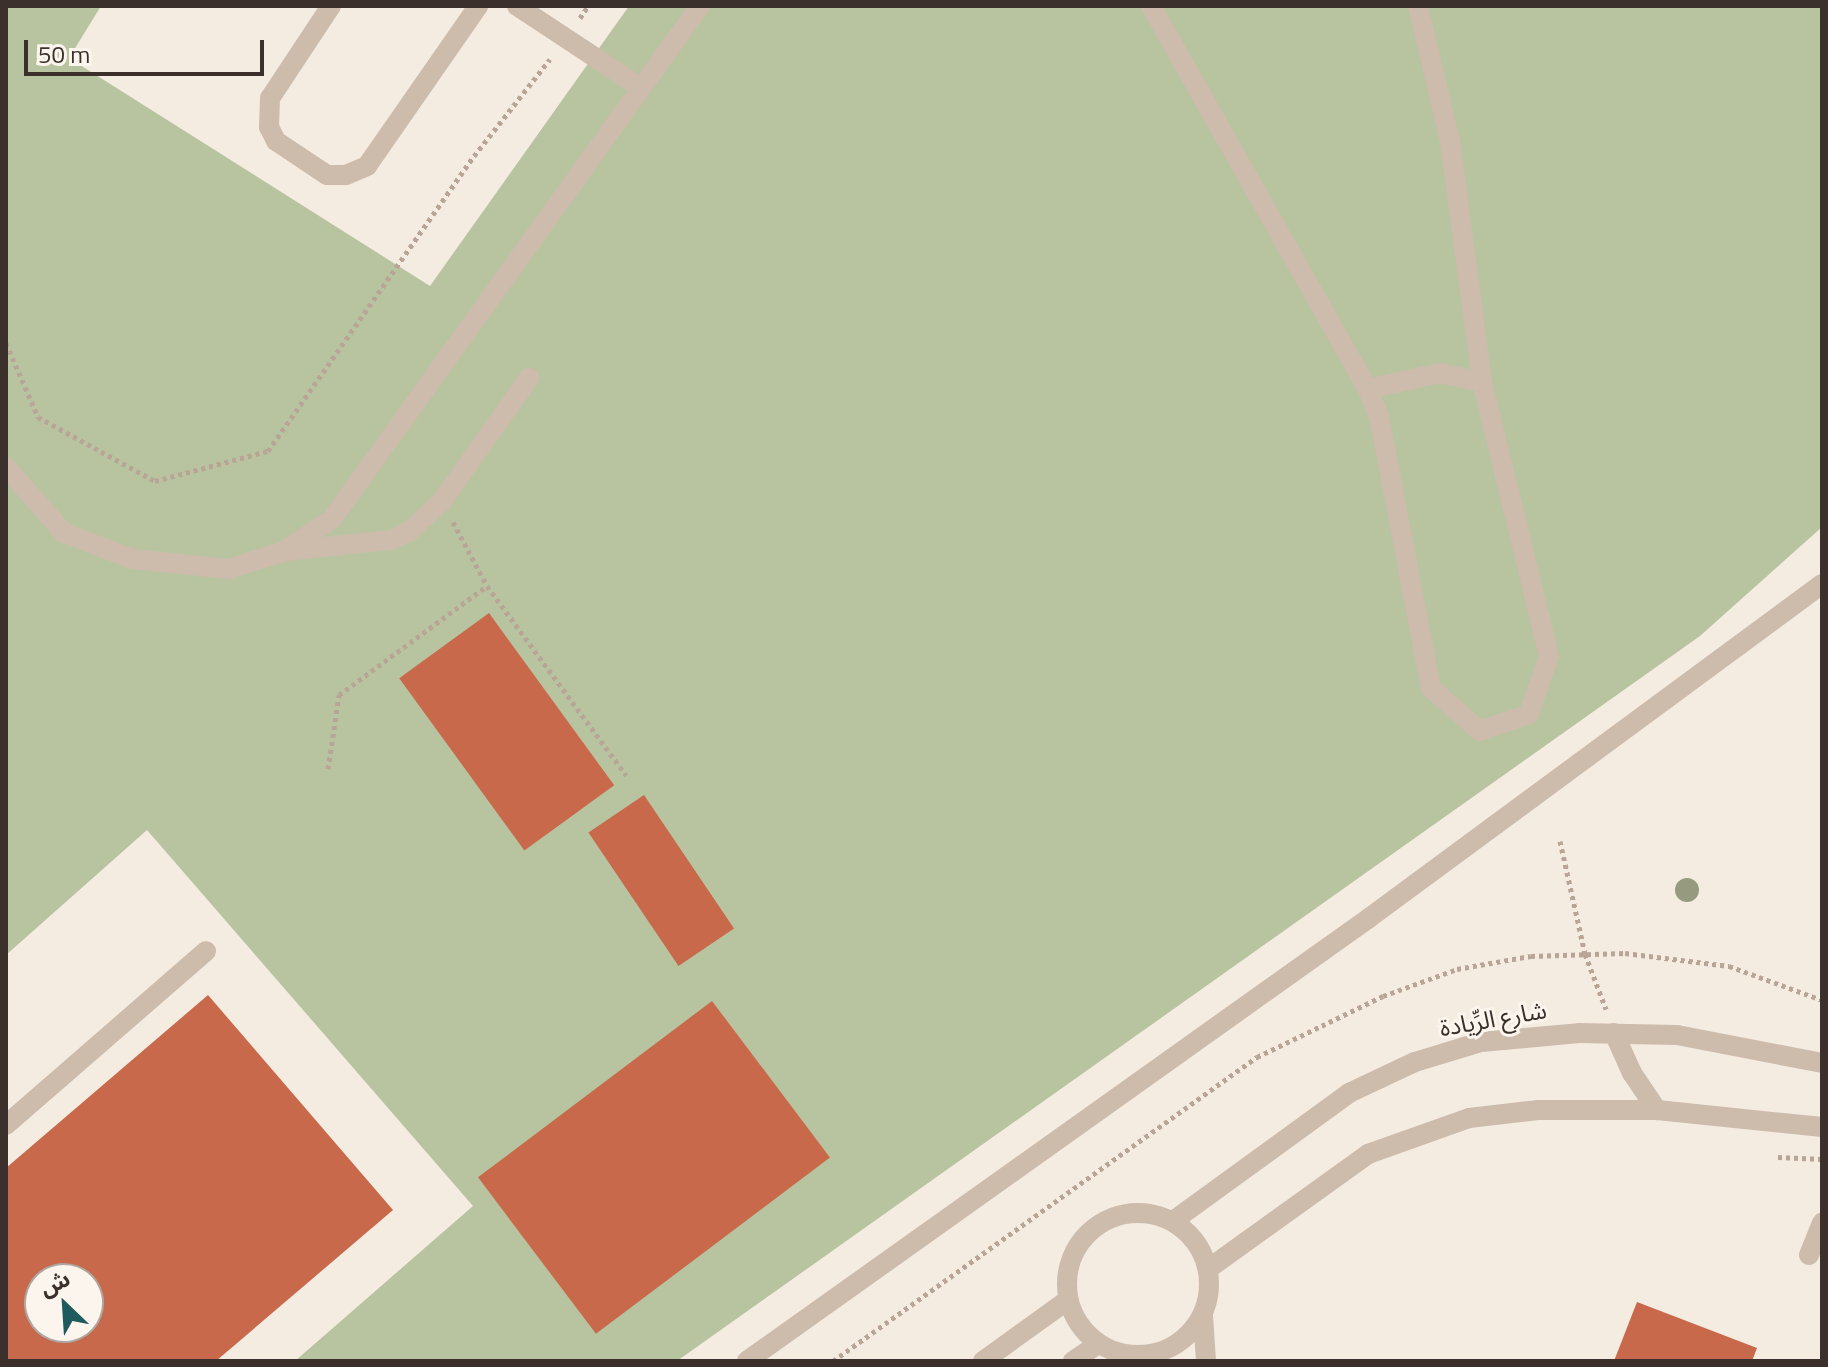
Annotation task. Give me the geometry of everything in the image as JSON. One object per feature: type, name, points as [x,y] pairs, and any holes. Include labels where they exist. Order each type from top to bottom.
[{"type":"street","points":[[331,6],[270,98],[269,127],[276,141],[327,175],[346,175],[367,166],[478,6]]},
{"type":"street","points":[[517,6],[640,87]]},
{"type":"street","points":[[282,552],[332,519],[700,6]]},
{"type":"street","points":[[1151,6],[1368,389],[1379,416],[1431,688],[1480,731],[1529,714],[1549,656],[1482,382],[1450,141],[1418,6]]},
{"type":"street","points":[[1368,389],[1440,373],[1482,382]]},
{"type":"street","points":[[6,467],[64,533],[133,559],[229,569],[282,552],[391,540],[410,531],[442,501],[529,378]]},
{"type":"street","points":[[747,1361],[1369,918],[1822,584]]},
{"type":"street","points":[[6,1125],[206,951]]},
{"type":"street","points":[[1614,1033],[1632,1073],[1657,1110]]},
{"type":"street","name":"شارع الرِّيادة","points":[[1173,1221],[1316,1113],[1415,1062],[1481,1042],[1614,1033],[1729,1041],[1822,1063]]},
{"type":"street","points":[[1208,1269],[1334,1174],[1403,1138],[1504,1113],[1657,1110],[1822,1127]]},
{"type":"street","points":[[1203,1315],[1177,1344],[1148,1358],[1098,1344],[1079,1325],[1068,1300],[1069,1264],[1087,1233],[1129,1214],[1173,1221],[1195,1241],[1208,1269],[1203,1315],[1206,1361]]},
{"type":"street","points":[[1809,1255],[1822,1222]]},
{"type":"street","points":[[983,1361],[1068,1300]]},
{"type":"street","points":[[1073,1361],[1098,1344]]},
{"type":"path","points":[[6,343],[38,417],[155,481],[268,451],[474,156],[588,6]]},
{"type":"path","points":[[442,501],[487,586],[626,775]]},
{"type":"path","points":[[328,769],[339,695],[487,586]]},
{"type":"path","points":[[1560,841],[1585,954],[1614,1033]]},
{"type":"path","points":[[1778,1157],[1822,1159]]},
{"type":"green space","points":[[6,6],[101,6],[69,58],[430,286],[629,6],[1822,6],[1822,527],[1700,636],[677,1361],[295,1361],[473,1206],[147,830],[6,955]]},
{"type":"building","points":[[489,613],[614,785],[524,851],[399,678]]},
{"type":"building","points":[[644,795],[734,928],[678,966],[588,832]]},
{"type":"building","points":[[208,995],[393,1210],[216,1361],[6,1361],[6,1168]]},
{"type":"building","points":[[712,1001],[830,1158],[596,1334],[478,1177]]},
{"type":"building","points":[[1637,1302],[1757,1348],[1752,1361],[1614,1361]]}]
